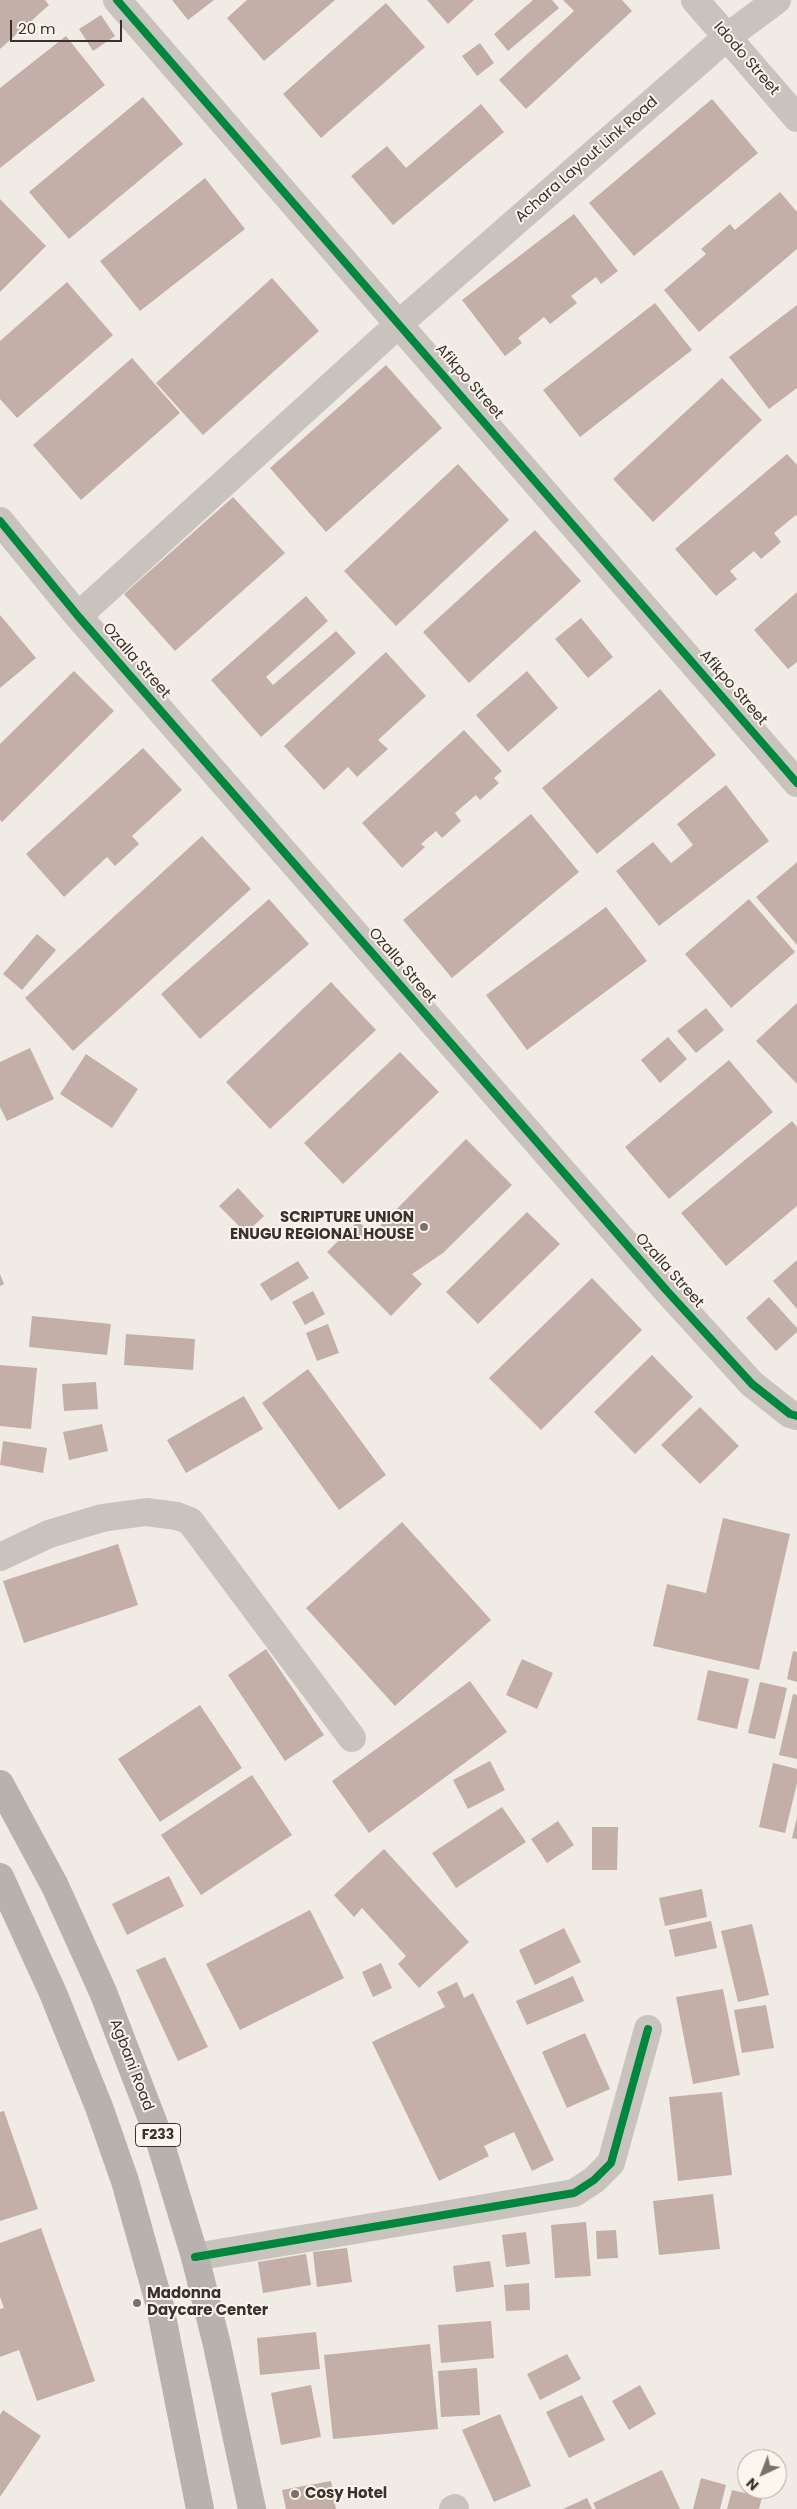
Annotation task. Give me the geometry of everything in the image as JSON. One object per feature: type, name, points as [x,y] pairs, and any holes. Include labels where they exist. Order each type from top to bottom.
[{"type":"main road","name":"Agbani Road","points":[[0,1784],[55,1886],[103,1992],[157,2132],[195,2256],[217,2345],[252,2509]]},
{"type":"main road","name":"F233","points":[[0,1877],[60,2010],[99,2106],[124,2181],[160,2306],[200,2509]]},
{"type":"street","name":"Afikpo Street","points":[[117,0],[400,323],[797,783]]},
{"type":"street","name":"Idodo Street","points":[[695,0],[797,118]]},
{"type":"street","name":"Achara Layout Link Road","points":[[78,616],[400,323],[728,37],[777,0]]},
{"type":"street","name":"Ozalla Street","points":[[0,521],[78,616],[668,1291],[752,1384],[790,1414],[797,1416]]},
{"type":"street","points":[[0,1557],[48,1534],[102,1518],[146,1512],[176,1516],[190,1521],[352,1738]]},
{"type":"street","points":[[195,2256],[574,2193],[594,2180],[611,2163],[648,2029]]},
{"type":"building","points":[[0,0],[45,0],[49,5],[0,49]]},
{"type":"building","points":[[172,0],[214,0],[188,20]]},
{"type":"building","points":[[247,0],[335,0],[264,61],[227,18]]},
{"type":"building","points":[[427,0],[474,0],[448,24]]},
{"type":"building","points":[[533,0],[552,0],[559,8],[508,51],[494,34]]},
{"type":"building","points":[[563,0],[622,0],[632,11],[526,109],[499,80],[574,11]]},
{"type":"building","points":[[386,3],[425,47],[321,138],[283,94]]},
{"type":"building","points":[[101,15],[115,36],[93,51],[79,29]]},
{"type":"building","points":[[66,36],[105,85],[0,168],[0,88]]},
{"type":"building","points":[[480,43],[494,63],[477,76],[462,56]]},
{"type":"building","points":[[143,97],[183,144],[69,239],[29,192]]},
{"type":"building","points":[[712,99],[758,153],[634,256],[589,203]]},
{"type":"building","points":[[481,104],[504,132],[393,225],[351,176],[387,146],[406,168]]},
{"type":"building","points":[[205,178],[245,229],[140,311],[100,261]]},
{"type":"building","points":[[780,192],[797,212],[797,249],[699,332],[664,290],[706,254],[701,249],[730,224],[735,230]]},
{"type":"building","points":[[0,199],[46,246],[0,292]]},
{"type":"building","points":[[574,214],[618,271],[601,284],[596,277],[571,296],[577,303],[550,324],[544,317],[518,338],[522,343],[505,356],[462,300]]},
{"type":"building","points":[[272,278],[319,331],[203,435],[156,383]]},
{"type":"building","points":[[67,282],[113,335],[17,418],[0,399],[0,341]]},
{"type":"building","points":[[655,303],[692,350],[580,437],[543,390]]},
{"type":"building","points":[[797,305],[797,388],[769,409],[729,357]]},
{"type":"building","points":[[132,358],[180,413],[81,500],[33,445]]},
{"type":"building","points":[[386,365],[442,428],[326,532],[270,468]]},
{"type":"building","points":[[722,378],[762,420],[653,522],[613,479]]},
{"type":"building","points":[[787,454],[797,465],[797,517],[796,515],[774,533],[781,542],[761,559],[754,551],[730,571],[737,579],[716,596],[675,549]]},
{"type":"building","points":[[458,464],[509,520],[396,626],[344,571]]},
{"type":"building","points":[[233,497],[285,553],[175,651],[124,594]]},
{"type":"building","points":[[535,530],[581,581],[469,683],[423,632]]},
{"type":"building","points":[[797,592],[797,662],[788,669],[754,630]]},
{"type":"building","points":[[306,596],[328,621],[266,677],[273,685],[336,631],[356,653],[261,737],[211,680]]},
{"type":"building","points":[[0,615],[36,658],[0,688]]},
{"type":"building","points":[[581,618],[613,657],[588,678],[555,639]]},
{"type":"building","points":[[386,652],[426,696],[378,740],[388,749],[357,777],[348,767],[324,790],[284,746]]},
{"type":"building","points":[[74,671],[114,711],[2,822],[0,820],[0,744]]},
{"type":"building","points":[[527,671],[558,708],[508,752],[476,715]]},
{"type":"building","points":[[660,689],[716,755],[597,854],[542,788]]},
{"type":"building","points":[[464,730],[502,771],[494,778],[499,783],[480,800],[476,795],[455,813],[461,821],[442,838],[436,831],[421,844],[425,847],[402,868],[362,823]]},
{"type":"building","points":[[143,748],[182,790],[132,836],[139,844],[115,866],[107,857],[64,897],[26,854]]},
{"type":"building","points":[[726,785],[769,841],[659,926],[616,871],[653,842],[671,863],[693,845],[677,824]]},
{"type":"building","points":[[531,814],[579,872],[452,978],[403,920]]},
{"type":"building","points":[[202,836],[251,889],[73,1051],[25,998]]},
{"type":"building","points":[[797,862],[797,945],[756,897]]},
{"type":"building","points":[[269,899],[309,944],[200,1039],[161,994]]},
{"type":"building","points":[[749,899],[795,952],[731,1008],[685,954]]},
{"type":"building","points":[[606,907],[647,961],[527,1050],[486,995]]},
{"type":"building","points":[[37,934],[56,950],[22,990],[3,974]]},
{"type":"building","points":[[331,982],[376,1030],[270,1129],[226,1082]]},
{"type":"building","points":[[797,1003],[797,1084],[756,1041]]},
{"type":"building","points":[[706,1008],[724,1030],[696,1053],[677,1031]]},
{"type":"building","points":[[668,1037],[687,1059],[660,1083],[641,1060]]},
{"type":"building","points":[[30,1048],[54,1099],[7,1121],[0,1107],[0,1062]]},
{"type":"building","points":[[400,1052],[439,1092],[343,1184],[304,1143]]},
{"type":"building","points":[[86,1054],[138,1089],[112,1128],[60,1094]]},
{"type":"building","points":[[729,1060],[773,1112],[669,1199],[625,1147]]},
{"type":"building","points":[[792,1121],[797,1127],[797,1206],[726,1266],[681,1213]]},
{"type":"building","name":"SCRIPTURE UNION ENUGU REGIONAL HOUSE","points":[[466,1139],[512,1185],[443,1253],[412,1274],[422,1284],[391,1316],[327,1252],[358,1221],[372,1234]]},
{"type":"building","points":[[238,1188],[264,1216],[246,1233],[219,1206]]},
{"type":"building","points":[[527,1212],[560,1244],[478,1324],[446,1292]]},
{"type":"building","points":[[797,1260],[797,1309],[773,1281]]},
{"type":"building","points":[[298,1261],[309,1278],[271,1301],[260,1284]]},
{"type":"building","points":[[0,1274],[4,1284],[0,1286]]},
{"type":"building","points":[[592,1278],[642,1330],[541,1430],[489,1378]]},
{"type":"building","points":[[313,1291],[325,1314],[305,1325],[292,1302]]},
{"type":"building","points":[[769,1297],[797,1328],[797,1332],[776,1351],[746,1318]]},
{"type":"building","points":[[32,1316],[111,1324],[107,1355],[29,1347]]},
{"type":"building","points":[[328,1324],[339,1353],[317,1361],[306,1333]]},
{"type":"building","points":[[126,1334],[195,1339],[193,1370],[124,1365]]},
{"type":"building","points":[[652,1355],[693,1397],[635,1454],[594,1412]]},
{"type":"building","points":[[0,1365],[37,1368],[31,1429],[0,1426]]},
{"type":"building","points":[[308,1369],[386,1475],[339,1510],[262,1403]]},
{"type":"building","points":[[96,1382],[98,1409],[64,1411],[62,1384]]},
{"type":"building","points":[[244,1396],[263,1429],[186,1473],[167,1440]]},
{"type":"building","points":[[700,1407],[739,1446],[700,1484],[661,1445]]},
{"type":"building","points":[[102,1424],[108,1451],[69,1460],[63,1432]]},
{"type":"building","points":[[3,1441],[47,1448],[43,1473],[0,1465]]},
{"type":"building","points":[[723,1518],[790,1534],[759,1670],[653,1646],[667,1584],[706,1593]]},
{"type":"building","points":[[402,1522],[491,1620],[395,1706],[306,1608]]},
{"type":"building","points":[[118,1544],[138,1605],[24,1643],[3,1581]]},
{"type":"building","points":[[266,1649],[324,1735],[285,1761],[228,1675]]},
{"type":"building","points":[[793,1651],[797,1652],[797,1682],[787,1679]]},
{"type":"building","points":[[522,1659],[553,1673],[537,1709],[506,1695]]},
{"type":"building","points":[[708,1670],[749,1679],[737,1729],[697,1720]]},
{"type":"building","points":[[470,1681],[507,1732],[369,1833],[332,1781]]},
{"type":"building","points":[[760,1682],[787,1688],[775,1739],[748,1733]]},
{"type":"building","points":[[793,1694],[797,1695],[797,1759],[779,1755]]},
{"type":"building","points":[[200,1705],[242,1768],[160,1822],[118,1759]]},
{"type":"building","points":[[490,1761],[505,1790],[468,1809],[453,1780]]},
{"type":"building","points":[[773,1763],[797,1769],[797,1783],[785,1833],[759,1827]]},
{"type":"building","points":[[252,1775],[292,1835],[201,1895],[161,1835]]},
{"type":"building","points":[[502,1807],[526,1842],[456,1888],[432,1853]]},
{"type":"building","points":[[797,1817],[797,1839],[792,1838]]},
{"type":"building","points":[[558,1821],[574,1845],[547,1863],[531,1839]]},
{"type":"building","points":[[592,1827],[618,1827],[617,1870],[592,1870]]},
{"type":"building","points":[[384,1849],[469,1942],[419,1988],[398,1964],[406,1956],[362,1908],[354,1917],[334,1895]]},
{"type":"building","points":[[169,1876],[184,1906],[127,1935],[112,1904]]},
{"type":"building","points":[[702,1889],[707,1917],[665,1926],[659,1898]]},
{"type":"building","points":[[310,1910],[344,1978],[240,2030],[206,1964]]},
{"type":"building","points":[[711,1921],[717,1948],[675,1957],[669,1930]]},
{"type":"building","points":[[752,1924],[769,1995],[738,2002],[721,1931]]},
{"type":"building","points":[[564,1928],[581,1962],[535,1985],[519,1950]]},
{"type":"building","points":[[165,1957],[208,2047],[178,2061],[136,1970]]},
{"type":"building","points":[[381,1963],[392,1988],[373,1997],[362,1972]]},
{"type":"building","points":[[573,1976],[584,2001],[527,2025],[516,2001]]},
{"type":"building","points":[[457,1982],[464,1998],[473,1993],[554,2160],[532,2171],[514,2132],[484,2146],[489,2156],[439,2181],[372,2042],[445,2007],[437,1992]]},
{"type":"building","points":[[723,1989],[740,2075],[693,2084],[676,1997]]},
{"type":"building","points":[[766,2005],[774,2048],[742,2053],[734,2010]]},
{"type":"building","points":[[585,2033],[610,2089],[567,2108],[542,2052]]},
{"type":"building","points":[[722,2092],[732,2175],[678,2181],[669,2097]]},
{"type":"building","points":[[4,2111],[38,2209],[0,2221],[0,2112]]},
{"type":"building","points":[[713,2194],[720,2249],[659,2255],[653,2201]]},
{"type":"building","points":[[586,2222],[591,2276],[555,2278],[551,2225]]},
{"type":"building","points":[[41,2228],[95,2381],[37,2401],[19,2350],[0,2357],[0,2309],[4,2308],[0,2297],[0,2243]]},
{"type":"building","points":[[616,2230],[618,2258],[597,2259],[596,2231]]},
{"type":"building","points":[[526,2232],[530,2264],[506,2267],[502,2235]]},
{"type":"building","points":[[347,2248],[352,2282],[317,2287],[313,2252]]},
{"type":"building","points":[[306,2254],[311,2285],[263,2293],[258,2262]]},
{"type":"building","points":[[490,2261],[494,2287],[456,2292],[453,2266]]},
{"type":"building","points":[[529,2283],[530,2310],[506,2311],[504,2285]]},
{"type":"building","points":[[491,2321],[494,2358],[441,2363],[438,2325]]},
{"type":"building","points":[[316,2332],[320,2369],[260,2375],[257,2338]]},
{"type":"building","points":[[430,2344],[438,2429],[333,2439],[324,2355]]},
{"type":"building","points":[[567,2354],[581,2379],[540,2400],[527,2374]]},
{"type":"building","points":[[477,2368],[480,2415],[441,2417],[438,2371]]},
{"type":"building","points":[[311,2385],[321,2437],[281,2445],[271,2393]]},
{"type":"building","points":[[640,2385],[656,2414],[629,2430],[612,2401]]},
{"type":"building","points":[[582,2395],[605,2440],[569,2458],[546,2412]]},
{"type":"building","points":[[3,2410],[41,2436],[0,2497],[0,2415]]},
{"type":"building","points":[[500,2414],[531,2486],[494,2502],[462,2430]]},
{"type":"building","points":[[662,2470],[680,2509],[596,2509],[593,2503]]},
{"type":"building","points":[[701,2478],[726,2485],[720,2509],[693,2509]]},
{"type":"building","points":[[331,2481],[336,2509],[286,2509],[282,2490]]},
{"type":"building","points":[[732,2490],[737,2491],[737,2499],[762,2499],[759,2509],[727,2509]]},
{"type":"building","points":[[587,2498],[592,2509],[563,2509]]},
{"type":"cycle path","points":[[117,0],[797,783]]},
{"type":"cycle path","points":[[0,521],[78,616],[667,1291],[752,1384],[790,1414],[797,1416]]},
{"type":"cycle path","points":[[195,2257],[574,2193],[594,2180],[611,2163],[648,2029]]},
{"type":"place","name":"SCRIPTURE UNION ENUGU REGIONAL HOUSE","points":[[424,1227]]},
{"type":"place","name":"Madonna Daycare Center","points":[[137,2303]]},
{"type":"place","name":"Cosy Hotel","points":[[295,2494]]}]
